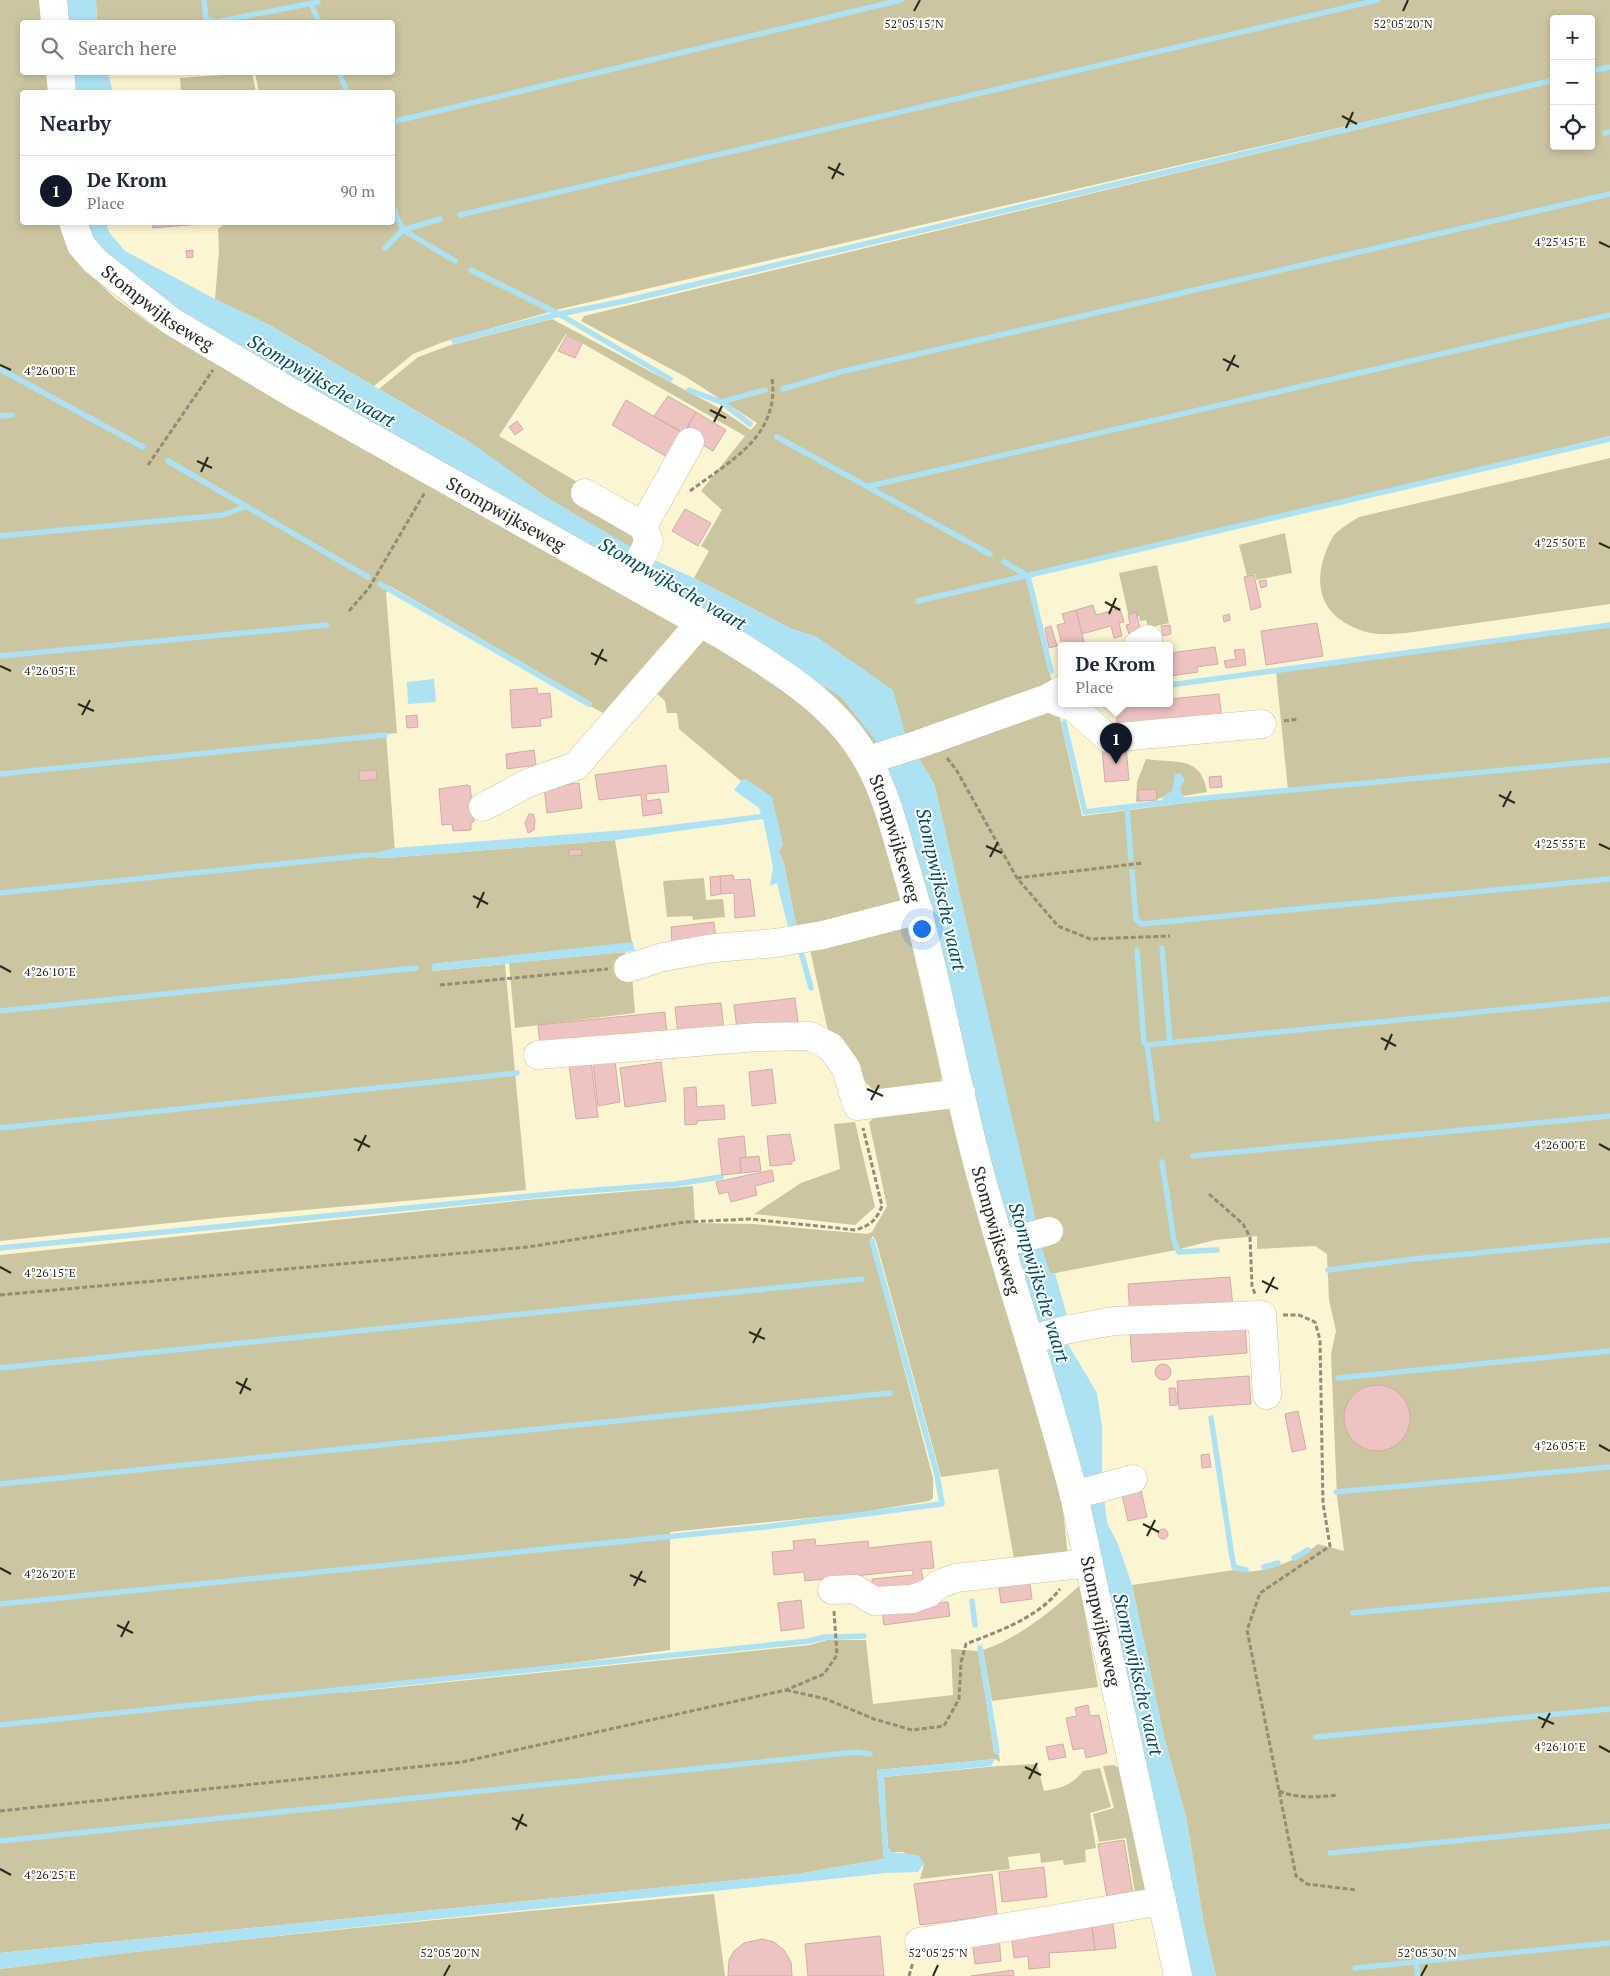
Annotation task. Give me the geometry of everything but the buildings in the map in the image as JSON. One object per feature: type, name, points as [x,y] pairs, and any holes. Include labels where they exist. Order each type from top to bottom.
[{"type":"street","points":[[52,0],[55,20]]},
{"type":"street","points":[[60,75],[62,90]]},
{"type":"street","name":"Stompwijkseweg","points":[[74,225],[81,245],[108,274],[171,321],[435,474],[630,579],[761,659],[812,695],[875,758],[889,812],[919,910],[977,1161],[1005,1243],[1077,1494],[1117,1700],[1178,1976]]},
{"type":"street","points":[[630,579],[646,534],[690,442]]},
{"type":"street","points":[[585,493],[646,534]]},
{"type":"street","points":[[483,807],[528,783],[576,766],[700,623]]},
{"type":"street","points":[[875,758],[926,742],[1055,694]]},
{"type":"street","points":[[1073,707],[1108,738],[1262,724]]},
{"type":"street","points":[[628,968],[663,957],[714,948],[776,943],[823,935],[919,910]]},
{"type":"street","points":[[538,1054],[758,1037],[810,1036],[831,1047],[846,1068],[857,1106],[961,1093]]},
{"type":"street","points":[[1005,1243],[1044,1232]]},
{"type":"street","points":[[1033,1339],[1065,1330],[1114,1322],[1262,1315],[1267,1395]]},
{"type":"street","points":[[1077,1494],[1123,1481]]},
{"type":"street","points":[[832,1590],[855,1589],[874,1602],[912,1599],[929,1593],[939,1584],[956,1578],[1090,1563]]},
{"type":"street","points":[[919,1942],[1162,1901]]},
{"type":"path","points":[[148,465],[224,353]]},
{"type":"path","points":[[684,499],[690,492],[747,448],[762,432],[771,412],[774,394],[772,378]]},
{"type":"path","points":[[349,611],[369,588],[435,474]]},
{"type":"path","points":[[926,742],[956,771],[1017,878],[1058,926],[1090,940],[1170,936]]},
{"type":"path","points":[[1017,878],[1143,863]]},
{"type":"path","points":[[440,985],[628,968]]},
{"type":"path","points":[[0,1295],[528,1247],[685,1222],[750,1219],[856,1230],[871,1225],[878,1217],[882,1206],[857,1106]]},
{"type":"path","points":[[1209,1194],[1243,1224],[1250,1237],[1252,1286],[1262,1315],[1299,1315],[1315,1322],[1320,1340],[1323,1503],[1330,1546],[1260,1593],[1247,1630],[1296,1876],[1307,1884],[1356,1890]]},
{"type":"path","points":[[786,1690],[826,1699],[874,1720],[912,1730],[944,1726],[959,1699],[961,1662],[966,1644],[1008,1627],[1051,1601],[1061,1588]]},
{"type":"path","points":[[0,1811],[462,1762],[786,1690],[824,1674],[837,1655],[832,1590]]},
{"type":"path","points":[[1279,1791],[1292,1796],[1302,1797],[1338,1795]]},
{"type":"shaded area","points":[[0,0],[40,0],[42,20],[20,20],[20,75],[47,75],[49,90],[20,90],[20,225],[62,225],[83,268],[115,298],[153,326],[679,627],[612,718],[590,706],[592,703],[390,586],[386,593],[397,733],[386,734],[395,851],[253,865],[362,856],[386,858],[615,840],[632,943],[432,964],[433,971],[505,964],[526,1190],[227,1217],[0,1241]]},
{"type":"shaded area","points":[[96,0],[1610,0],[1610,65],[1595,69],[1595,15],[1550,15],[1550,79],[560,309],[443,342],[413,354],[374,386],[271,326],[215,299],[219,251],[218,229],[223,225],[395,225],[395,90],[259,90],[255,75],[395,75],[395,20],[97,20]]},
{"type":"shaded area","points":[[1610,69],[1610,436],[1028,576],[1082,816],[1288,790],[1276,672],[1610,623],[1610,1976],[1216,1976],[1204,1925],[1186,1817],[1164,1737],[1132,1585],[1234,1570],[1244,1572],[1266,1569],[1301,1556],[1318,1544],[1344,1551],[1337,1497],[1331,1354],[1336,1331],[1329,1300],[1327,1254],[1315,1246],[1257,1249],[1257,1236],[1215,1240],[1176,1250],[1050,1274],[1043,1257],[934,783],[817,637],[792,629],[694,578],[709,551],[701,546],[722,510],[701,491],[745,436],[566,334],[499,436],[584,486],[638,533],[636,551],[546,497],[466,440],[379,389],[418,357],[451,345],[552,319],[717,407],[751,430],[757,423],[686,377],[581,321],[584,316],[1550,83],[1550,150],[1595,150],[1595,72]]},
{"type":"shaded area","points":[[252,75],[256,90],[181,90],[180,78]]},
{"type":"shaded area","points":[[1610,458],[1610,604],[1406,633],[1383,634],[1365,632],[1349,625],[1332,612],[1326,604],[1320,586],[1320,576],[1327,549],[1334,535],[1359,517]]},
{"type":"shaded area","points":[[1285,533],[1292,573],[1256,580],[1255,574],[1247,576],[1239,545]]},
{"type":"shaded area","points":[[1157,565],[1169,623],[1148,628],[1146,620],[1140,621],[1139,616],[1129,618],[1119,573]]},
{"type":"shaded area","points":[[705,639],[757,671],[804,706],[825,726],[844,749],[861,774],[874,802],[901,901],[797,930],[784,864],[779,853],[783,844],[746,779],[741,781],[679,729],[677,713],[667,713],[665,701],[656,693],[696,645]]},
{"type":"shaded area","points":[[812,683],[824,686],[844,700],[861,719],[883,750],[879,750]]},
{"type":"shaded area","points":[[1146,759],[1185,763],[1192,766],[1204,780],[1207,792],[1183,796],[1174,781],[1174,787],[1167,795],[1161,798],[1136,802],[1137,782]]},
{"type":"shaded area","points":[[704,878],[706,900],[723,899],[725,917],[693,920],[692,916],[667,917],[663,881]]},
{"type":"shaded area","points":[[899,924],[908,928],[942,1077],[940,1082],[874,1091],[862,1079],[828,1031],[809,945]]},
{"type":"shaded area","points":[[625,952],[627,976],[632,975],[635,1013],[515,1028],[509,963]]},
{"type":"shaded area","points":[[950,1107],[1062,1500],[1068,1557],[1014,1559],[998,1469],[941,1477],[876,1241],[873,1236],[870,1240],[933,1478],[933,1498],[929,1501],[857,1513],[670,1532],[670,1650],[341,1693],[810,1645],[827,1640],[866,1640],[873,1704],[953,1695],[951,1649],[978,1651],[994,1752],[999,1755],[1000,1762],[995,1759],[877,1770],[884,1859],[797,1874],[0,1953],[0,1255],[526,1200],[693,1186],[695,1223],[754,1224],[867,1234],[872,1232],[887,1206],[869,1122],[879,1114]]},
{"type":"shaded area","points":[[855,1122],[875,1207],[855,1225],[754,1214],[801,1183],[840,1169],[834,1124]]},
{"type":"shaded area","points":[[1080,1585],[1098,1687],[992,1701],[983,1650],[1022,1631],[1059,1604]]},
{"type":"shaded area","points":[[1037,1764],[1044,1791],[1066,1785],[1075,1780],[1083,1771],[1100,1768],[1111,1807],[1090,1813],[1096,1848],[1085,1850],[1086,1862],[1064,1865],[1063,1860],[1041,1863],[1040,1853],[1008,1857],[1010,1869],[920,1879],[924,1864],[903,1852],[891,1852],[888,1847],[884,1777]]},
{"type":"shaded area","points":[[1113,1765],[1123,1769],[1148,1884],[1141,1897],[1136,1899],[1126,1838],[1099,1842],[1093,1814],[1114,1808],[1103,1766]]},
{"type":"shaded area","points":[[714,1894],[725,1976],[0,1976],[0,1969],[89,1957],[357,1928]]},
{"type":"water","points":[[63,0],[96,0],[97,20],[65,20]]},
{"type":"water","points":[[70,75],[109,75],[112,90],[72,90]]},
{"type":"water","name":"Stompwijksche vaart","points":[[86,225],[107,225],[109,232],[125,251],[215,299],[271,326],[379,389],[479,448],[546,497],[650,558],[694,578],[792,629],[817,637],[893,690],[911,754],[916,753],[934,783],[1036,1220],[1031,1225],[1041,1245],[1050,1273],[1055,1273],[1067,1316],[1060,1322],[1065,1339],[1097,1393],[1102,1427],[1102,1479],[1107,1523],[1118,1544],[1132,1585],[1164,1737],[1186,1817],[1204,1925],[1216,1976],[1187,1976],[920,875],[883,750],[841,697],[821,684],[812,683],[370,428],[164,303],[106,256],[93,239]]},
{"type":"water","points":[[434,679],[436,702],[408,704],[407,682]]},
{"type":"water","points":[[1175,773],[1181,774],[1185,779],[1180,789],[1185,800],[1160,804],[1164,796],[1172,791]]},
{"type":"water","points":[[746,779],[772,797],[783,844],[779,854],[784,864],[797,930],[789,930],[777,883],[770,886],[773,867],[763,819],[615,840],[386,858],[362,856],[394,848],[638,829],[761,814],[759,808],[734,790],[741,781]]},
{"type":"water","points":[[633,942],[635,951],[432,971],[432,964]]},
{"type":"water","points":[[995,1759],[991,1766],[884,1777],[888,1847],[891,1852],[918,1855],[924,1864],[918,1872],[886,1873],[332,1930],[0,1969],[0,1953],[797,1874],[884,1859],[877,1770]]},
{"type":"waterway","points":[[204,0],[206,18],[210,20]]},
{"type":"waterway","points":[[395,121],[901,0]]},
{"type":"waterway","points":[[460,215],[1378,0]]},
{"type":"waterway","points":[[226,20],[318,2]]},
{"type":"waterway","points":[[311,4],[318,20]]},
{"type":"waterway","points":[[1595,70],[1610,67]]},
{"type":"waterway","points":[[340,75],[346,90]]},
{"type":"waterway","points":[[454,341],[559,314],[625,301],[1550,81]]},
{"type":"waterway","points":[[1605,133],[1610,132]]},
{"type":"waterway","points":[[783,389],[840,372],[1610,194]]},
{"type":"waterway","points":[[395,212],[403,230],[455,261]]},
{"type":"waterway","points":[[385,248],[403,230],[440,219]]},
{"type":"waterway","points":[[471,270],[559,314],[670,379]]},
{"type":"waterway","points":[[870,486],[1610,315]]},
{"type":"waterway","points":[[0,369],[143,447]]},
{"type":"waterway","points":[[689,390],[721,402],[750,424]]},
{"type":"waterway","points":[[721,402],[765,390]]},
{"type":"waterway","points":[[0,416],[12,415]]},
{"type":"waterway","points":[[777,437],[990,554]]},
{"type":"waterway","points":[[918,601],[1610,439]]},
{"type":"waterway","points":[[168,461],[368,577]]},
{"type":"waterway","points":[[0,536],[223,515],[246,506]]},
{"type":"waterway","points":[[1004,562],[1028,576],[1051,671]]},
{"type":"waterway","points":[[380,584],[589,704]]},
{"type":"waterway","points":[[0,656],[327,625]]},
{"type":"waterway","points":[[1173,685],[1610,625]]},
{"type":"waterway","points":[[1064,723],[1085,812],[1185,800],[1610,760]]},
{"type":"waterway","points":[[0,774],[385,735]]},
{"type":"waterway","points":[[1127,808],[1131,859]]},
{"type":"waterway","points":[[0,893],[368,855]]},
{"type":"waterway","points":[[1132,871],[1136,919],[1141,924],[1610,879]]},
{"type":"waterway","points":[[800,948],[811,988]]},
{"type":"waterway","points":[[1162,948],[1170,1043]]},
{"type":"waterway","points":[[1137,950],[1144,1043],[1147,1045]]},
{"type":"waterway","points":[[0,1011],[416,968]]},
{"type":"waterway","points":[[1157,1119],[1147,1045],[1610,999]]},
{"type":"waterway","points":[[0,1128],[517,1073]]},
{"type":"waterway","points":[[1193,1156],[1610,1116]]},
{"type":"waterway","points":[[1162,1162],[1174,1241],[1179,1252],[1217,1250]]},
{"type":"waterway","points":[[0,1248],[571,1192],[676,1184],[721,1177]]},
{"type":"waterway","points":[[1328,1270],[1414,1259],[1610,1240]]},
{"type":"waterway","points":[[0,1604],[765,1527],[942,1504],[937,1475],[872,1241]]},
{"type":"waterway","points":[[0,1368],[862,1279]]},
{"type":"waterway","points":[[1338,1378],[1610,1351]]},
{"type":"waterway","points":[[0,1484],[890,1393]]},
{"type":"waterway","points":[[1211,1418],[1234,1567],[1246,1570]]},
{"type":"waterway","points":[[1336,1492],[1610,1467]]},
{"type":"waterway","points":[[1294,1558],[1308,1550]]},
{"type":"waterway","points":[[1264,1567],[1278,1563]]},
{"type":"waterway","points":[[1353,1613],[1610,1589]]},
{"type":"waterway","points":[[972,1601],[975,1625]]},
{"type":"waterway","points":[[838,1637],[864,1636]]},
{"type":"waterway","points":[[0,1725],[833,1637]]},
{"type":"waterway","points":[[980,1648],[997,1752]]},
{"type":"waterway","points":[[1316,1737],[1610,1709]]},
{"type":"waterway","points":[[0,1841],[857,1752],[870,1754]]},
{"type":"waterway","points":[[1330,1853],[1610,1826]]},
{"type":"waterway","points":[[1355,1968],[1610,1943]]},
{"type":"waterway","points":[[1416,1961],[1418,1976]]},
{"type":"place","name":"De Krom","points":[[1116,764]]}]
